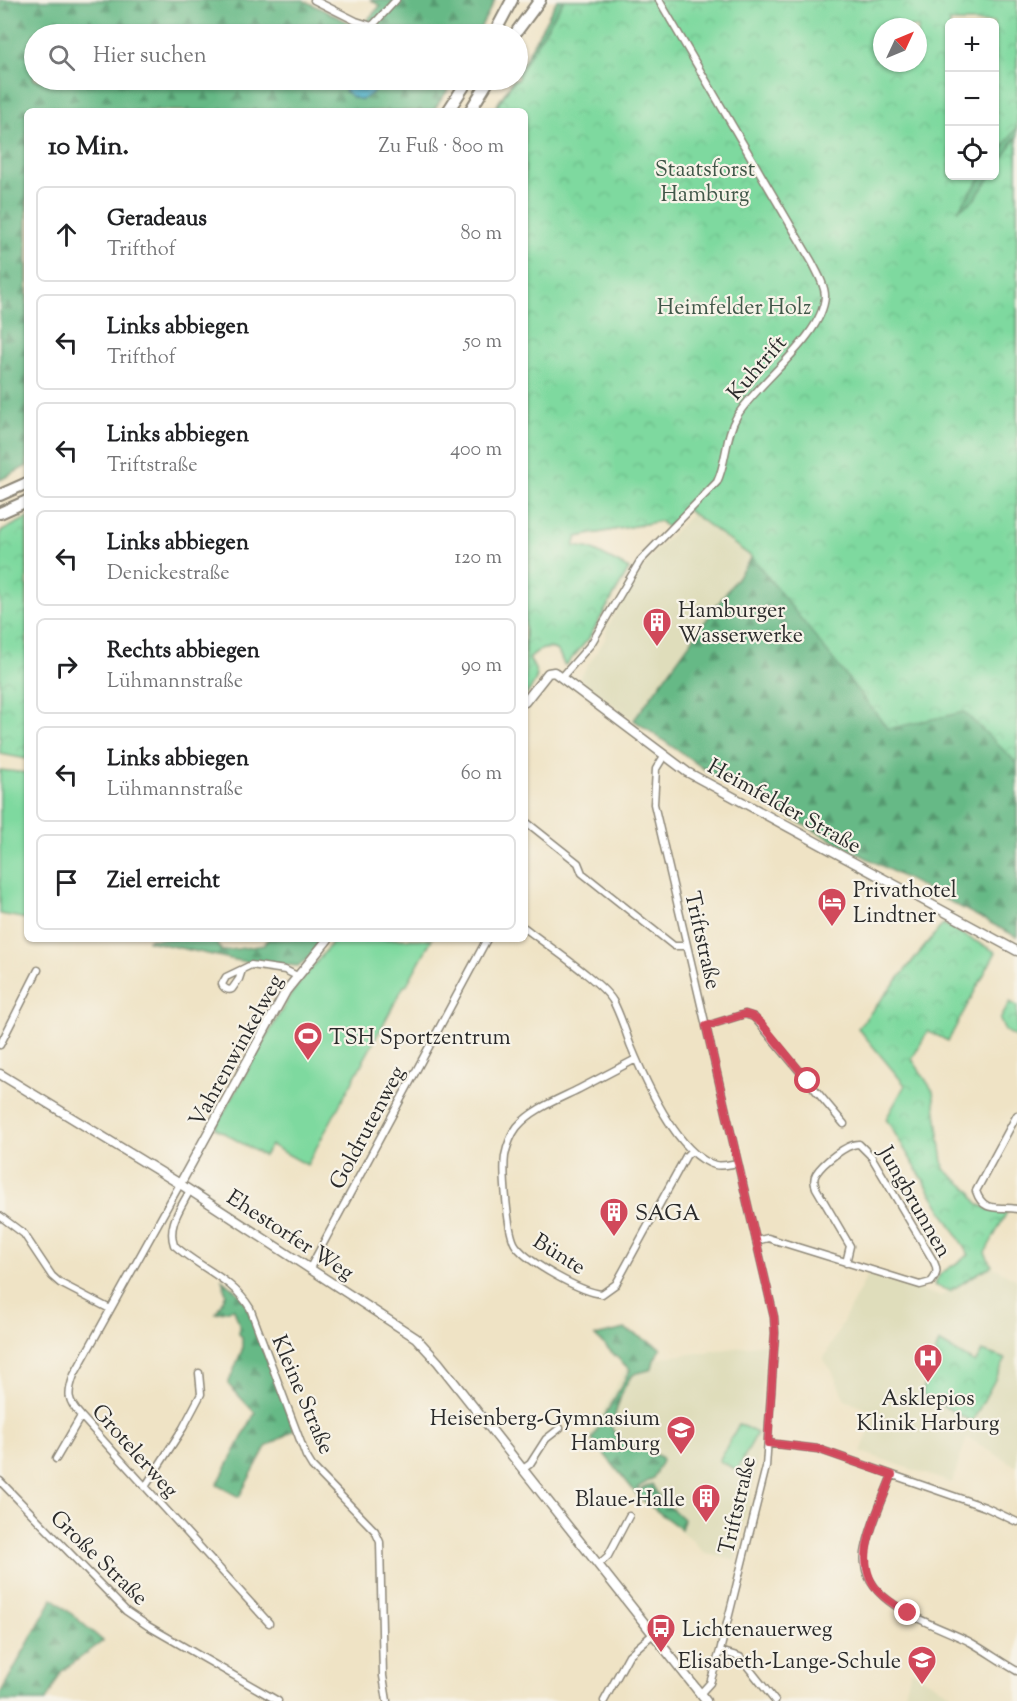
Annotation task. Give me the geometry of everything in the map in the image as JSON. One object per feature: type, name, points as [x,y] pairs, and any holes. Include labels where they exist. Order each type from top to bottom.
[{"type":"highway","points":[[499,24],[512,0]]},
{"type":"highway","points":[[520,24],[531,0]]},
{"type":"highway","points":[[523,24],[540,0]]},
{"type":"highway","points":[[450,108],[462,90]]},
{"type":"highway","points":[[472,108],[483,90]]},
{"type":"highway","points":[[0,495],[24,484]]},
{"type":"highway","points":[[0,513],[24,502]]},
{"type":"main road","name":"Heimfelder Straße","points":[[528,698],[548,673],[554,672],[687,772],[1017,951]]},
{"type":"main road","name":"Vahrenwinkelweg","points":[[180,1184],[286,991],[325,942]]},
{"type":"main road","name":"Ehestorfer Weg","points":[[0,1074],[190,1190],[401,1327],[422,1344],[703,1697]]},
{"type":"street","points":[[314,0],[366,24]]},
{"type":"street","points":[[374,24],[396,0]]},
{"type":"street","name":"Kuhtrift","points":[[562,677],[594,639],[640,561],[717,482],[736,418],[753,394],[803,341],[814,326],[825,294],[812,262],[659,0]]},
{"type":"street","name":"Triftstraße","points":[[664,756],[656,769],[654,804],[774,1317],[775,1333],[766,1467],[720,1651],[703,1697]]},
{"type":"street","points":[[528,823],[578,864],[582,873],[674,946],[687,946]]},
{"type":"street","points":[[528,930],[597,984],[613,1000],[636,1059],[658,1105],[691,1150],[715,1165],[738,1163]]},
{"type":"street","name":"Goldrutenweg","points":[[310,1268],[485,942]]},
{"type":"street","points":[[242,970],[250,965],[285,970],[297,976]]},
{"type":"street","points":[[0,1045],[38,970]]},
{"type":"street","points":[[706,1026],[745,1014],[754,1017],[844,1124]]},
{"type":"street","name":"Bünte","points":[[636,1059],[557,1100],[527,1118],[518,1127],[507,1146],[505,1158],[507,1208],[514,1244],[538,1265],[584,1289],[602,1294],[616,1284],[691,1150]]},
{"type":"street","points":[[1016,1120],[976,1191],[980,1201],[987,1206],[1017,1209]]},
{"type":"street","name":"Jungbrunnen","points":[[856,1143],[871,1156],[934,1262],[937,1274],[928,1285],[920,1285],[846,1263],[850,1246],[816,1188],[814,1180],[819,1170],[847,1146],[856,1143]]},
{"type":"street","name":"Grotelerweg","points":[[180,1184],[74,1375],[69,1389],[72,1406],[269,1623]]},
{"type":"street","name":"Kleine Straße","points":[[190,1190],[173,1224],[174,1245],[233,1286],[250,1308],[306,1456],[312,1466],[375,1531],[380,1542],[383,1676],[387,1701]]},
{"type":"street","points":[[0,1216],[24,1234],[52,1276],[60,1283],[110,1309]]},
{"type":"street","points":[[756,1240],[768,1238],[846,1263]]},
{"type":"street","points":[[145,1487],[183,1428],[201,1394],[199,1373]]},
{"type":"street","points":[[56,1459],[81,1416]]},
{"type":"street","points":[[523,1469],[530,1464],[546,1439],[560,1428]]},
{"type":"street","points":[[768,1443],[818,1449],[985,1507],[1017,1522]]},
{"type":"street","points":[[892,1475],[865,1554],[868,1577],[880,1594],[908,1613],[968,1641],[1017,1671]]},
{"type":"street","name":"Große Straße","points":[[0,1482],[126,1611],[278,1701]]},
{"type":"street","points":[[598,1565],[608,1556],[629,1516]]},
{"type":"street","points":[[604,1701],[629,1655],[653,1634]]},
{"type":"street","points":[[720,1651],[742,1659],[776,1701]]},
{"type":"shaded area","points":[[693,513],[752,557],[634,720],[579,679],[605,639],[607,628],[640,573],[657,549]]},
{"type":"shaded area","name":"Asklepios Klinik Harburg","points":[[992,1266],[1017,1280],[1017,1467],[967,1437],[952,1483],[861,1452],[876,1413],[845,1400],[831,1369],[823,1360],[868,1274],[940,1296]]},
{"type":"shaded area","name":"Heisenberg-Gymnasium Hamburg","points":[[765,1344],[757,1471],[735,1561],[703,1552],[692,1540],[638,1499],[589,1438],[629,1362]]},
{"type":"shaded area","name":"Elisabeth-Lange-Schule","points":[[911,1670],[962,1701],[903,1701]]},
{"type":"green space","points":[[0,0],[303,0],[352,24],[24,24],[24,90],[448,90],[435,108],[24,108],[24,468],[0,480]]},
{"type":"green space","points":[[371,0],[495,0],[482,24],[364,24],[380,6]]},
{"type":"green space","name":"Heimfelder Holz","points":[[557,0],[1017,0],[1017,937],[726,784],[634,720],[752,557],[689,510],[685,509],[667,527],[660,521],[577,537],[574,546],[591,549],[629,569],[589,638],[568,663],[565,665],[557,651],[549,648],[540,650],[529,659],[537,676],[528,691],[528,108],[495,108],[507,90],[528,90],[528,54]]},
{"type":"green space","name":"Heimfelder Holz","points":[[564,0],[1017,0],[1017,127],[999,152],[999,18],[945,18],[945,180],[979,180],[958,210],[974,200],[988,180],[999,180],[999,164],[1017,137],[1017,763],[964,712],[888,729],[752,557],[686,509],[667,527],[660,521],[577,537],[574,546],[591,549],[629,569],[589,638],[568,663],[565,665],[557,651],[549,648],[540,650],[529,659],[535,670],[536,678],[528,692],[528,108],[496,108],[508,90],[528,90],[528,58]]},
{"type":"green space","points":[[24,520],[24,758],[0,754],[0,532]]},
{"type":"green space","points":[[0,770],[24,773],[24,918],[0,914]]},
{"type":"green space","points":[[943,924],[996,952],[948,1041],[928,1031],[912,1059],[933,1091],[944,1169],[972,1192],[981,1206],[1007,1212],[985,1253],[992,1266],[950,1291],[934,1285],[940,1274],[969,1255],[886,1119],[905,1085],[858,1028]]},
{"type":"green space","points":[[153,942],[216,942],[222,951],[264,945],[266,942],[321,942],[298,966],[240,961]]},
{"type":"green space","name":"TSH Sportzentrum","points":[[333,942],[430,942],[307,1165],[271,1145],[264,1156],[215,1128],[291,994]]},
{"type":"green space","points":[[1010,1002],[1017,1006],[1017,1038],[1005,1031],[1000,1020]]},
{"type":"green space","points":[[222,1279],[243,1297],[294,1430],[266,1447],[239,1497],[217,1485],[255,1413],[228,1384],[242,1350],[242,1337],[239,1334],[239,1324],[234,1309],[216,1313],[226,1294]]},
{"type":"green space","points":[[625,1329],[661,1348],[652,1369],[637,1373],[627,1382],[611,1426],[617,1438],[661,1457],[662,1461],[653,1478],[637,1488],[639,1490],[652,1484],[659,1497],[684,1520],[681,1529],[640,1498],[592,1439],[630,1370],[595,1336]]},
{"type":"green space","points":[[939,1342],[975,1363],[982,1351],[1006,1359],[972,1422],[922,1394]]},
{"type":"green space","points":[[739,1424],[757,1433],[737,1470],[719,1461]]},
{"type":"green space","points":[[53,1598],[103,1641],[61,1672],[46,1701],[0,1701],[0,1694]]},
{"type":"water","points":[[345,91],[375,91],[362,100],[352,97]]},
{"type":"place","name":"Hamburger Wasserwerke","points":[[657,648]]},
{"type":"place","name":"Privathotel Lindtner","points":[[832,928]]},
{"type":"place","name":"TSH Sportzentrum","points":[[308,1062]]},
{"type":"place","name":"SAGA","points":[[614,1238]]},
{"type":"place","name":"Asklepios Klinik Harburg","points":[[928,1384]]},
{"type":"place","name":"Heisenberg-Gymnasium Hamburg","points":[[681,1456]]},
{"type":"place","name":"Blaue-Halle","points":[[706,1524]]},
{"type":"place","name":"Lichtenauerweg","points":[[661,1654]]},
{"type":"place","name":"Elisabeth-Lange-Schule","points":[[922,1686]]},
{"type":"route","points":[[808,1081],[756,1018],[745,1014],[706,1026],[774,1317],[768,1443],[818,1449],[892,1475],[868,1542],[865,1565],[868,1577],[880,1594],[908,1613]]},
{"type":"park label","name":"Staatsforst Hamburg","points":[[705,180]]}]
